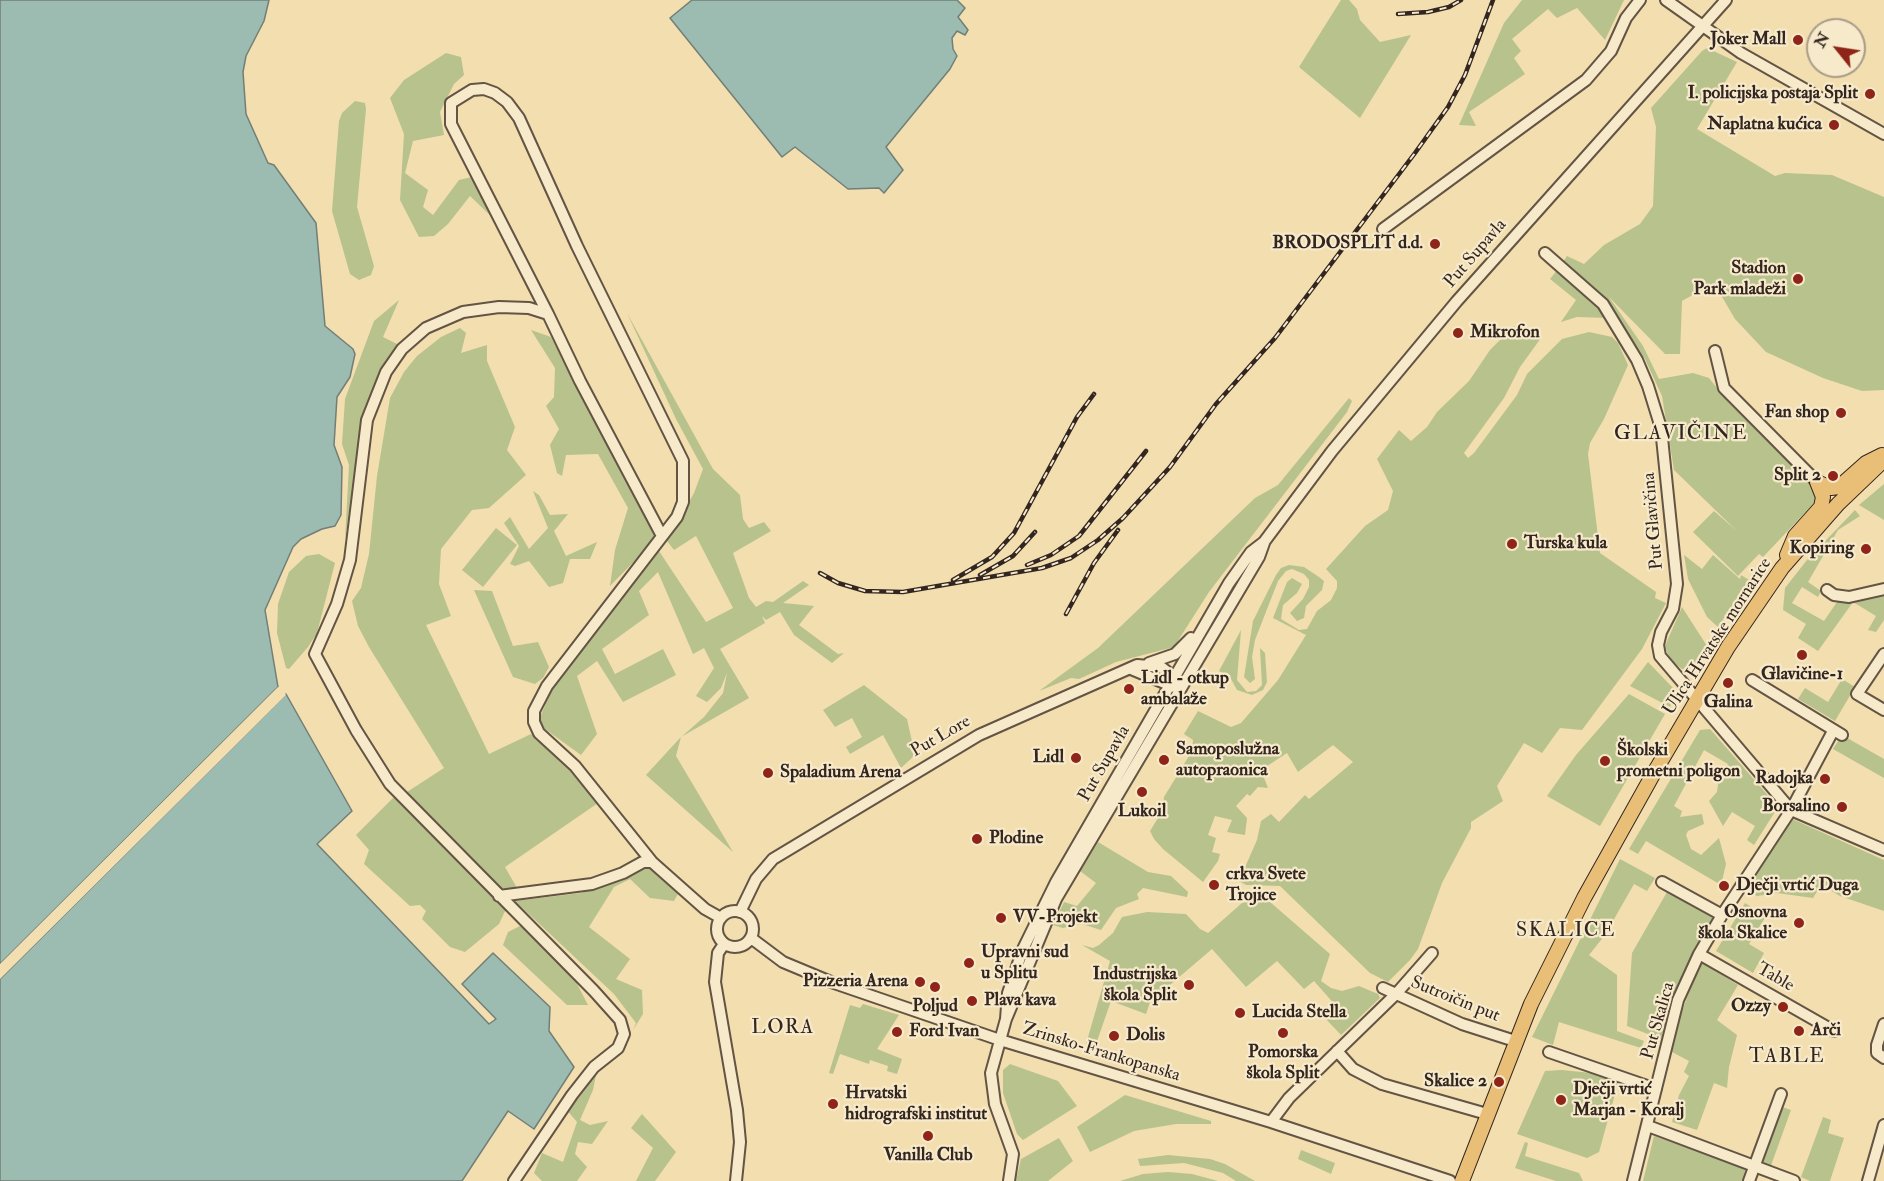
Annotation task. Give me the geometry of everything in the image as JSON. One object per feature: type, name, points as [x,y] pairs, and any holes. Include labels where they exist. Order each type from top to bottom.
[{"type":"main road","points":[[1818,482],[1831,488],[1839,487],[1866,463],[1884,454]]},
{"type":"main road","name":"Ulica Hrvatske mornarice","points":[[1462,1181],[1515,1041],[1555,954],[1584,898],[1728,647],[1782,568],[1838,504],[1884,460]]},
{"type":"main road","points":[[1782,568],[1795,536],[1821,507],[1823,497],[1818,482]]},
{"type":"street","points":[[1383,229],[1586,80],[1611,51],[1626,18],[1640,0]]},
{"type":"street","points":[[1666,0],[1701,27],[1884,134]]},
{"type":"street","name":"Put Supavla","points":[[1009,1181],[1013,1154],[991,1089],[991,1073],[1006,1019],[1056,899],[1204,625],[1245,560],[1264,542],[1338,443],[1457,301],[1726,0]]},
{"type":"street","points":[[662,536],[580,381],[451,124],[451,103],[472,90],[484,89],[495,93],[507,102],[519,118],[577,246],[683,461],[683,502],[677,517],[547,686],[534,711],[534,722],[539,733],[575,766],[652,862],[705,909],[721,918]]},
{"type":"street","name":"Put Glavičina","points":[[1545,253],[1603,304],[1629,345],[1648,386],[1661,428],[1677,584],[1673,609],[1661,632],[1658,645],[1660,656],[1670,671],[1791,810]]},
{"type":"street","points":[[514,1181],[572,1095],[594,1067],[618,1048],[624,1034],[620,1020],[390,784],[356,730],[315,654],[337,604],[350,560],[367,420],[386,372],[402,350],[426,328],[463,312],[499,307],[529,308],[548,314]]},
{"type":"street","points":[[1715,351],[1724,388],[1818,482]]},
{"type":"street","name":"Put Supavla","points":[[1175,682],[1259,557],[1264,542]]},
{"type":"street","points":[[1827,590],[1834,595],[1849,597],[1884,589]]},
{"type":"street","name":"Put Lore","points":[[740,912],[756,879],[773,859],[979,735],[1127,669],[1175,654],[1204,625]]},
{"type":"street","points":[[1884,654],[1857,694],[1884,710]]},
{"type":"street","points":[[1146,664],[1161,667],[1175,682]]},
{"type":"street","points":[[1127,669],[1175,682]]},
{"type":"street","points":[[1752,680],[1837,733],[1791,810],[1884,850]]},
{"type":"street","name":"Put Skalica","points":[[1633,1181],[1678,1000],[1699,954],[1722,915],[1791,810]]},
{"type":"street","points":[[499,896],[592,884],[623,873],[643,862],[652,862]]},
{"type":"street","points":[[1662,882],[1722,915]]},
{"type":"street","points":[[729,912],[740,912],[752,922],[751,938],[736,948],[724,944],[718,934],[721,918],[729,912]]},
{"type":"street","name":"Zrinsko-Frankopanska","points":[[751,938],[783,962],[831,982],[1000,1040],[1271,1122],[1450,1181]]},
{"type":"street","points":[[724,944],[718,953],[715,982],[737,1110],[740,1142],[736,1181]]},
{"type":"street","points":[[1271,1122],[1289,1098],[1396,994],[1432,953]]},
{"type":"street","name":"Table","points":[[1699,954],[1834,1032]]},
{"type":"street","name":"Sutroičin put","points":[[1383,988],[1462,1024],[1515,1041]]},
{"type":"street","points":[[1884,1024],[1877,1045],[1878,1053],[1884,1058]]},
{"type":"street","points":[[1337,1051],[1353,1069],[1382,1084],[1487,1114]]},
{"type":"street","name":"Put Skalica","points":[[1549,1052],[1656,1089]]},
{"type":"street","points":[[1749,1181],[1781,1094]]},
{"type":"street","points":[[1868,1181],[1879,1164],[1884,1125]]},
{"type":"street","points":[[1648,1126],[1794,1181]]},
{"type":"green space","points":[[1341,0],[1349,0],[1357,9],[1360,20],[1380,42],[1411,35],[1360,118],[1299,67]]},
{"type":"green space","points":[[1522,0],[1624,0],[1605,40],[1577,8],[1557,18],[1548,9],[1512,39],[1521,51],[1514,58],[1525,74],[1469,112],[1476,126],[1459,125],[1504,23]]},
{"type":"green space","points":[[1707,48],[1737,62],[1697,129],[1775,176],[1785,173],[1832,175],[1884,197],[1884,390],[1862,391],[1823,378],[1766,352],[1735,319],[1714,283],[1682,301],[1680,354],[1665,354],[1609,297],[1643,346],[1659,379],[1693,373],[1709,378],[1729,403],[1816,490],[1817,500],[1763,557],[1759,554],[1738,576],[1693,532],[1714,511],[1737,531],[1674,470],[1662,396],[1645,359],[1608,304],[1561,265],[1567,256],[1584,264],[1604,245],[1640,224],[1653,206],[1656,127],[1651,108]]},
{"type":"green space","points":[[446,53],[461,57],[464,75],[454,84],[440,112],[444,135],[413,141],[405,173],[428,190],[423,207],[433,215],[459,180],[472,177],[495,220],[470,196],[448,224],[434,236],[419,237],[400,200],[404,134],[390,98],[404,80]]},
{"type":"green space","points":[[355,101],[365,103],[366,109],[357,207],[374,266],[371,275],[359,280],[350,274],[332,211],[339,121],[342,113]]},
{"type":"green space","points":[[1557,270],[1594,301],[1608,318],[1577,317],[1561,322],[1576,300],[1550,279]]},
{"type":"green space","points":[[399,300],[383,337],[401,346],[380,373],[363,416],[345,540],[349,465],[342,444],[345,399],[374,321]]},
{"type":"green space","points":[[627,313],[713,469],[740,495],[743,519],[749,528],[764,522],[771,531],[733,553],[749,598],[756,607],[766,601],[773,602],[803,581],[809,585],[783,603],[814,606],[799,625],[838,654],[844,653],[832,663],[794,635],[780,612],[766,620],[762,616],[765,623],[720,649],[749,698],[682,737],[704,717],[723,693],[727,673],[721,688],[707,702],[696,696],[714,668],[704,648],[693,654],[658,572],[639,591],[649,615],[602,649],[615,674],[663,649],[676,675],[623,702],[597,661],[577,676],[597,734],[581,755],[545,729],[539,719],[553,688],[646,561],[659,551],[706,622],[733,608],[696,536],[674,550],[667,541],[694,493],[703,469],[676,419]]},
{"type":"green space","points":[[1514,326],[1524,337],[1541,338],[1520,367],[1504,398],[1464,453],[1468,458],[1474,453],[1517,395],[1527,374],[1562,339],[1589,332],[1612,337],[1618,343],[1628,365],[1604,419],[1590,443],[1588,454],[1600,553],[1656,592],[1655,598],[1666,603],[1642,649],[1582,730],[1560,728],[1542,753],[1524,743],[1497,786],[1503,801],[1471,822],[1471,828],[1442,883],[1418,949],[1388,982],[1370,973],[1280,886],[1246,885],[1239,881],[1257,840],[1261,821],[1271,814],[1279,822],[1305,795],[1309,799],[1353,762],[1333,745],[1298,772],[1287,753],[1261,770],[1268,788],[1258,787],[1250,796],[1247,794],[1236,806],[1247,818],[1245,835],[1227,832],[1232,820],[1215,816],[1208,835],[1216,838],[1212,852],[1220,854],[1218,861],[1203,882],[1163,849],[1150,831],[1163,810],[1164,797],[1192,751],[1193,740],[1184,734],[1198,711],[1231,727],[1241,723],[1278,680],[1306,635],[1273,618],[1287,582],[1292,578],[1302,584],[1297,593],[1283,605],[1281,619],[1299,630],[1307,629],[1317,611],[1331,600],[1337,588],[1337,581],[1326,569],[1365,526],[1388,510],[1393,491],[1377,459],[1399,430],[1411,441],[1427,427],[1437,412],[1469,381],[1490,350]]},
{"type":"green space","points":[[460,328],[466,333],[461,353],[487,345],[487,361],[515,427],[507,450],[526,475],[489,508],[472,510],[441,549],[439,584],[451,616],[426,625],[489,754],[531,734],[566,764],[598,803],[505,867],[517,888],[501,888],[407,792],[444,768],[369,647],[358,626],[352,601],[361,588],[369,554],[377,476],[390,398],[404,372],[417,356],[441,337]]},
{"type":"green space","points":[[531,330],[551,337],[658,537],[610,586],[615,550],[628,508],[598,454],[566,455],[562,476],[557,473],[550,445],[559,429],[546,406],[554,397],[555,368]]},
{"type":"green space","points":[[1349,398],[1352,401],[1347,412],[1209,592],[1174,647],[1116,662],[1079,679],[1071,678],[1039,691],[1098,648],[1255,498],[1278,485]]},
{"type":"green space","points":[[1884,484],[1884,520],[1859,505]]},
{"type":"green space","points":[[533,491],[539,495],[550,515],[568,514],[554,531],[566,556],[597,542],[590,559],[570,559],[563,583],[549,587],[529,561],[515,566],[510,564],[519,546],[504,523],[510,517],[529,549],[548,528]]},
{"type":"green space","points":[[1855,510],[1860,516],[1838,530],[1808,582],[1821,591],[1818,597],[1802,587],[1792,603],[1824,621],[1837,602],[1884,594],[1884,620],[1876,632],[1868,630],[1876,616],[1853,602],[1818,651],[1798,638],[1806,624],[1783,610],[1785,588],[1807,560]]},
{"type":"green space","points":[[496,528],[517,545],[483,587],[462,570]]},
{"type":"green space","points":[[319,554],[335,563],[317,633],[289,669],[286,668],[277,633],[278,604],[289,572],[306,556]]},
{"type":"green space","points":[[1684,555],[1702,569],[1713,555],[1740,579],[1741,575],[1749,580],[1718,627],[1707,617],[1688,579]]},
{"type":"green space","points":[[1289,565],[1304,567],[1319,577],[1324,581],[1322,590],[1306,606],[1304,618],[1297,621],[1290,613],[1303,599],[1309,587],[1309,580],[1304,574],[1292,569],[1286,571],[1278,581],[1255,640],[1252,657],[1255,679],[1250,683],[1244,677],[1253,621],[1276,575],[1281,568]]},
{"type":"green space","points":[[474,590],[492,591],[513,646],[538,642],[549,667],[543,678],[535,684],[513,677]]},
{"type":"green space","points":[[1682,607],[1707,646],[1695,666],[1682,669],[1668,655],[1665,646]]},
{"type":"green space","points":[[1241,630],[1237,680],[1247,692],[1256,691],[1262,685],[1260,648],[1265,653],[1267,682],[1263,690],[1252,695],[1237,690],[1230,677],[1219,671]]},
{"type":"green space","points":[[1648,662],[1673,688],[1675,694],[1670,707],[1630,686]]},
{"type":"green space","points":[[1842,679],[1855,687],[1835,721],[1798,699],[1805,688],[1828,702]]},
{"type":"green space","points":[[864,685],[907,719],[915,755],[901,768],[883,735],[850,754],[846,747],[862,737],[852,718],[835,727],[823,710]]},
{"type":"green space","name":"Školski prometni poligon","points":[[1629,694],[1665,714],[1600,826],[1547,796],[1576,755]]},
{"type":"green space","points":[[1710,729],[1778,807],[1754,845],[1747,840],[1755,826],[1732,812],[1723,826],[1709,801],[1717,792],[1719,778],[1728,764],[1704,750],[1674,806],[1682,811],[1680,817],[1702,814],[1704,824],[1688,831],[1686,835],[1691,849],[1701,855],[1719,838],[1726,864],[1721,885],[1646,841],[1638,854],[1629,849],[1700,730]]},
{"type":"green space","points":[[1842,735],[1884,759],[1884,778],[1833,749]]},
{"type":"green space","points":[[681,737],[676,756],[733,852],[646,775]]},
{"type":"green space","points":[[394,797],[506,909],[499,924],[465,952],[450,947],[422,919],[426,911],[420,905],[410,906],[364,864],[369,850],[356,835]]},
{"type":"green space","points":[[1790,818],[1884,860],[1884,911],[1840,896],[1821,885],[1813,898],[1777,893],[1757,896],[1743,889]]},
{"type":"green space","points":[[1098,842],[1148,872],[1171,876],[1188,892],[1187,897],[1143,888],[1137,894],[1139,899],[1116,908],[1101,930],[1082,924],[1063,928],[1053,925],[1064,902],[1077,906],[1096,883],[1080,871]]},
{"type":"green space","points":[[1620,859],[1655,878],[1647,891],[1634,884],[1605,935],[1589,955],[1617,975],[1617,1031],[1644,1041],[1641,1048],[1559,1022],[1553,1045],[1532,1037]]},
{"type":"green space","points":[[649,868],[679,892],[674,901],[650,898],[630,879],[614,887],[589,927],[630,959],[616,979],[642,990],[643,1014],[633,1030],[636,1023],[614,994],[515,901],[581,893],[639,869]]},
{"type":"green space","points":[[1667,892],[1713,918],[1673,996],[1661,1039],[1627,1026],[1632,953]]},
{"type":"green space","points":[[1260,899],[1270,902],[1330,954],[1321,981],[1331,988],[1342,991],[1359,986],[1378,994],[1380,998],[1341,1035],[1324,1017],[1336,1006],[1314,981],[1304,989],[1277,961],[1246,987],[1212,949],[1150,1002],[1146,1014],[1111,1001],[1095,1047],[1086,1044],[1110,961],[1082,945],[1093,948],[1099,945],[1113,933],[1122,917],[1147,912],[1186,914],[1200,929],[1208,933],[1242,903]]},
{"type":"green space","points":[[1745,903],[1766,916],[1749,944],[1764,953],[1753,973],[1716,951]]},
{"type":"green space","points":[[522,925],[575,980],[588,1005],[567,1005],[503,945],[508,932]]},
{"type":"green space","points":[[1701,962],[1738,985],[1717,1020],[1737,1035],[1729,1067],[1727,1088],[1714,1083],[1697,1130],[1672,1122],[1679,1095],[1689,1076],[1684,1072],[1689,1061],[1672,1052],[1682,1011]]},
{"type":"green space","points":[[863,1004],[899,1015],[877,1049],[902,1059],[897,1074],[887,1071],[888,1066],[870,1060],[869,1064],[840,1054],[833,1074],[829,1073],[850,1005],[860,1008]]},
{"type":"green space","points":[[1010,1064],[1058,1081],[1077,1106],[1023,1140],[1017,1134],[1003,1093],[1003,1070]]},
{"type":"green space","points":[[1562,1070],[1620,1076],[1599,1152],[1587,1158],[1517,1134],[1545,1071]]},
{"type":"green space","points":[[596,1075],[593,1090],[580,1120],[590,1125],[608,1121],[592,1144],[578,1142],[575,1154],[587,1167],[577,1181],[542,1181],[534,1173],[542,1153],[563,1162],[577,1122],[566,1109]]},
{"type":"green space","points":[[1125,1095],[1211,1121],[1211,1124],[1176,1124],[1134,1131],[1090,1152],[1077,1127]]},
{"type":"green space","points":[[1782,1107],[1791,1110],[1769,1171],[1760,1167]]},
{"type":"green space","points":[[642,1114],[676,1152],[655,1181],[636,1181],[653,1148],[631,1128]]},
{"type":"green space","points":[[1823,1117],[1831,1120],[1828,1133],[1844,1138],[1830,1181],[1810,1181],[1801,1177]]},
{"type":"green space","points":[[1654,1136],[1746,1168],[1742,1181],[1643,1181]]},
{"type":"green space","points":[[1059,1138],[1073,1161],[1048,1181],[1016,1181],[1021,1159]]},
{"type":"green space","points":[[1525,1142],[1528,1143],[1525,1156],[1579,1173],[1583,1181],[1556,1181],[1515,1168]]},
{"type":"green space","points":[[1301,1150],[1335,1163],[1331,1174],[1298,1159]]},
{"type":"green space","points":[[1168,1155],[1210,1159],[1225,1164],[1255,1181],[1236,1181],[1223,1173],[1184,1163],[1140,1166],[1138,1159]]},
{"type":"green space","points":[[1168,1172],[1192,1174],[1218,1181],[1120,1181],[1143,1174]]},
{"type":"water","points":[[0,0],[269,0],[264,21],[246,56],[243,72],[246,114],[268,163],[274,165],[316,223],[325,326],[353,349],[355,354],[350,377],[337,397],[334,445],[342,467],[341,515],[335,526],[322,529],[301,539],[293,547],[265,610],[278,687],[0,964]]},
{"type":"water","points":[[692,0],[957,0],[965,8],[958,17],[968,30],[965,35],[957,31],[952,38],[953,49],[957,56],[950,69],[886,147],[903,170],[884,193],[879,188],[848,189],[795,147],[782,157],[670,18]]},
{"type":"water","points":[[286,694],[352,811],[317,844],[489,1024],[496,1019],[462,984],[493,953],[550,1007],[549,1031],[574,1067],[534,1129],[508,1111],[462,1181],[0,1181],[0,979]]},
{"type":"pier","points":[[278,687],[281,689],[0,967],[0,964]]},
{"type":"pier","points":[[284,692],[286,695],[0,979],[0,975]]},
{"type":"railway","points":[[1398,14],[1428,12],[1449,7],[1461,0]]},
{"type":"railway","points":[[820,573],[838,583],[865,591],[903,592],[1042,568],[1071,558],[1098,540],[1123,518],[1170,467],[1216,404],[1275,338],[1415,153],[1448,107],[1465,75],[1493,0]]},
{"type":"railway","points":[[953,580],[992,557],[1014,533],[1077,417],[1094,394]]},
{"type":"railway","points":[[1027,565],[1051,555],[1079,536],[1146,451]]},
{"type":"railway","points":[[1066,614],[1094,563],[1118,530]]},
{"type":"railway","points":[[980,575],[1013,556],[1035,532]]},
{"type":"place","name":"Joker Mall","points":[[1798,40]]},
{"type":"place","name":"I. policijska postaja Split","points":[[1870,94]]},
{"type":"place","name":"Naplatna kućica","points":[[1834,125]]},
{"type":"place","name":"BRODOSPLIT d.d.","points":[[1435,244]]},
{"type":"place","name":"Stadion Park mladeži","points":[[1798,279]]},
{"type":"place","name":"Mikrofon","points":[[1458,333]]},
{"type":"place","name":"Fan shop","points":[[1841,413]]},
{"type":"place","name":"Split 2","points":[[1833,476]]},
{"type":"place","name":"Turska kula","points":[[1512,544]]},
{"type":"place","name":"Kopiring","points":[[1866,549]]},
{"type":"place","name":"Glavičine-1","points":[[1802,655]]},
{"type":"place","name":"Galina","points":[[1728,683]]},
{"type":"place","name":"Lidl - otkup ambalaže","points":[[1129,689]]},
{"type":"place","name":"Lidl","points":[[1076,758]]},
{"type":"place","name":"Samoposlužna autopraonica","points":[[1164,760]]},
{"type":"place","name":"Školski prometni poligon","points":[[1605,761]]},
{"type":"place","name":"Spaladium Arena","points":[[768,773]]},
{"type":"place","name":"Radojka","points":[[1825,779]]},
{"type":"place","name":"Lukoil","points":[[1142,792]]},
{"type":"place","name":"Borsalino","points":[[1842,807]]},
{"type":"place","name":"Plodine","points":[[977,839]]},
{"type":"place","name":"crkva Svete Trojice","points":[[1214,885]]},
{"type":"place","name":"Dječji vrtić Duga","points":[[1724,886]]},
{"type":"place","name":"VV-Projekt","points":[[1001,918]]},
{"type":"place","name":"Osnovna škola Skalice","points":[[1799,923]]},
{"type":"place","name":"Upravni sud u Splitu","points":[[969,963]]},
{"type":"place","name":"Pizzeria Arena","points":[[920,982]]},
{"type":"place","name":"Industrijska škola Split","points":[[1189,985]]},
{"type":"place","name":"Poljud","points":[[935,987]]},
{"type":"place","name":"Plava kava","points":[[972,1001]]},
{"type":"place","name":"Ozzy","points":[[1783,1007]]},
{"type":"place","name":"Lucida Stella","points":[[1240,1013]]},
{"type":"place","name":"Arči","points":[[1799,1031]]},
{"type":"place","name":"Ford Ivan","points":[[897,1032]]},
{"type":"place","name":"Pomorska škola Split","points":[[1283,1033]]},
{"type":"place","name":"Dolis","points":[[1114,1036]]},
{"type":"place","name":"Skalice 2","points":[[1499,1082]]},
{"type":"place","name":"Dječji vrtić Marjan - Koralj","points":[[1561,1100]]},
{"type":"place","name":"Hrvatski hidrografski institut","points":[[833,1104]]},
{"type":"place","name":"Vanilla Club","points":[[928,1136]]},
{"type":"district","name":"GLAVIČINE","points":[[1681,435]]},
{"type":"district","name":"SKALICE","points":[[1566,932]]},
{"type":"district","name":"LORA","points":[[783,1029]]},
{"type":"district","name":"TABLE","points":[[1787,1058]]}]
